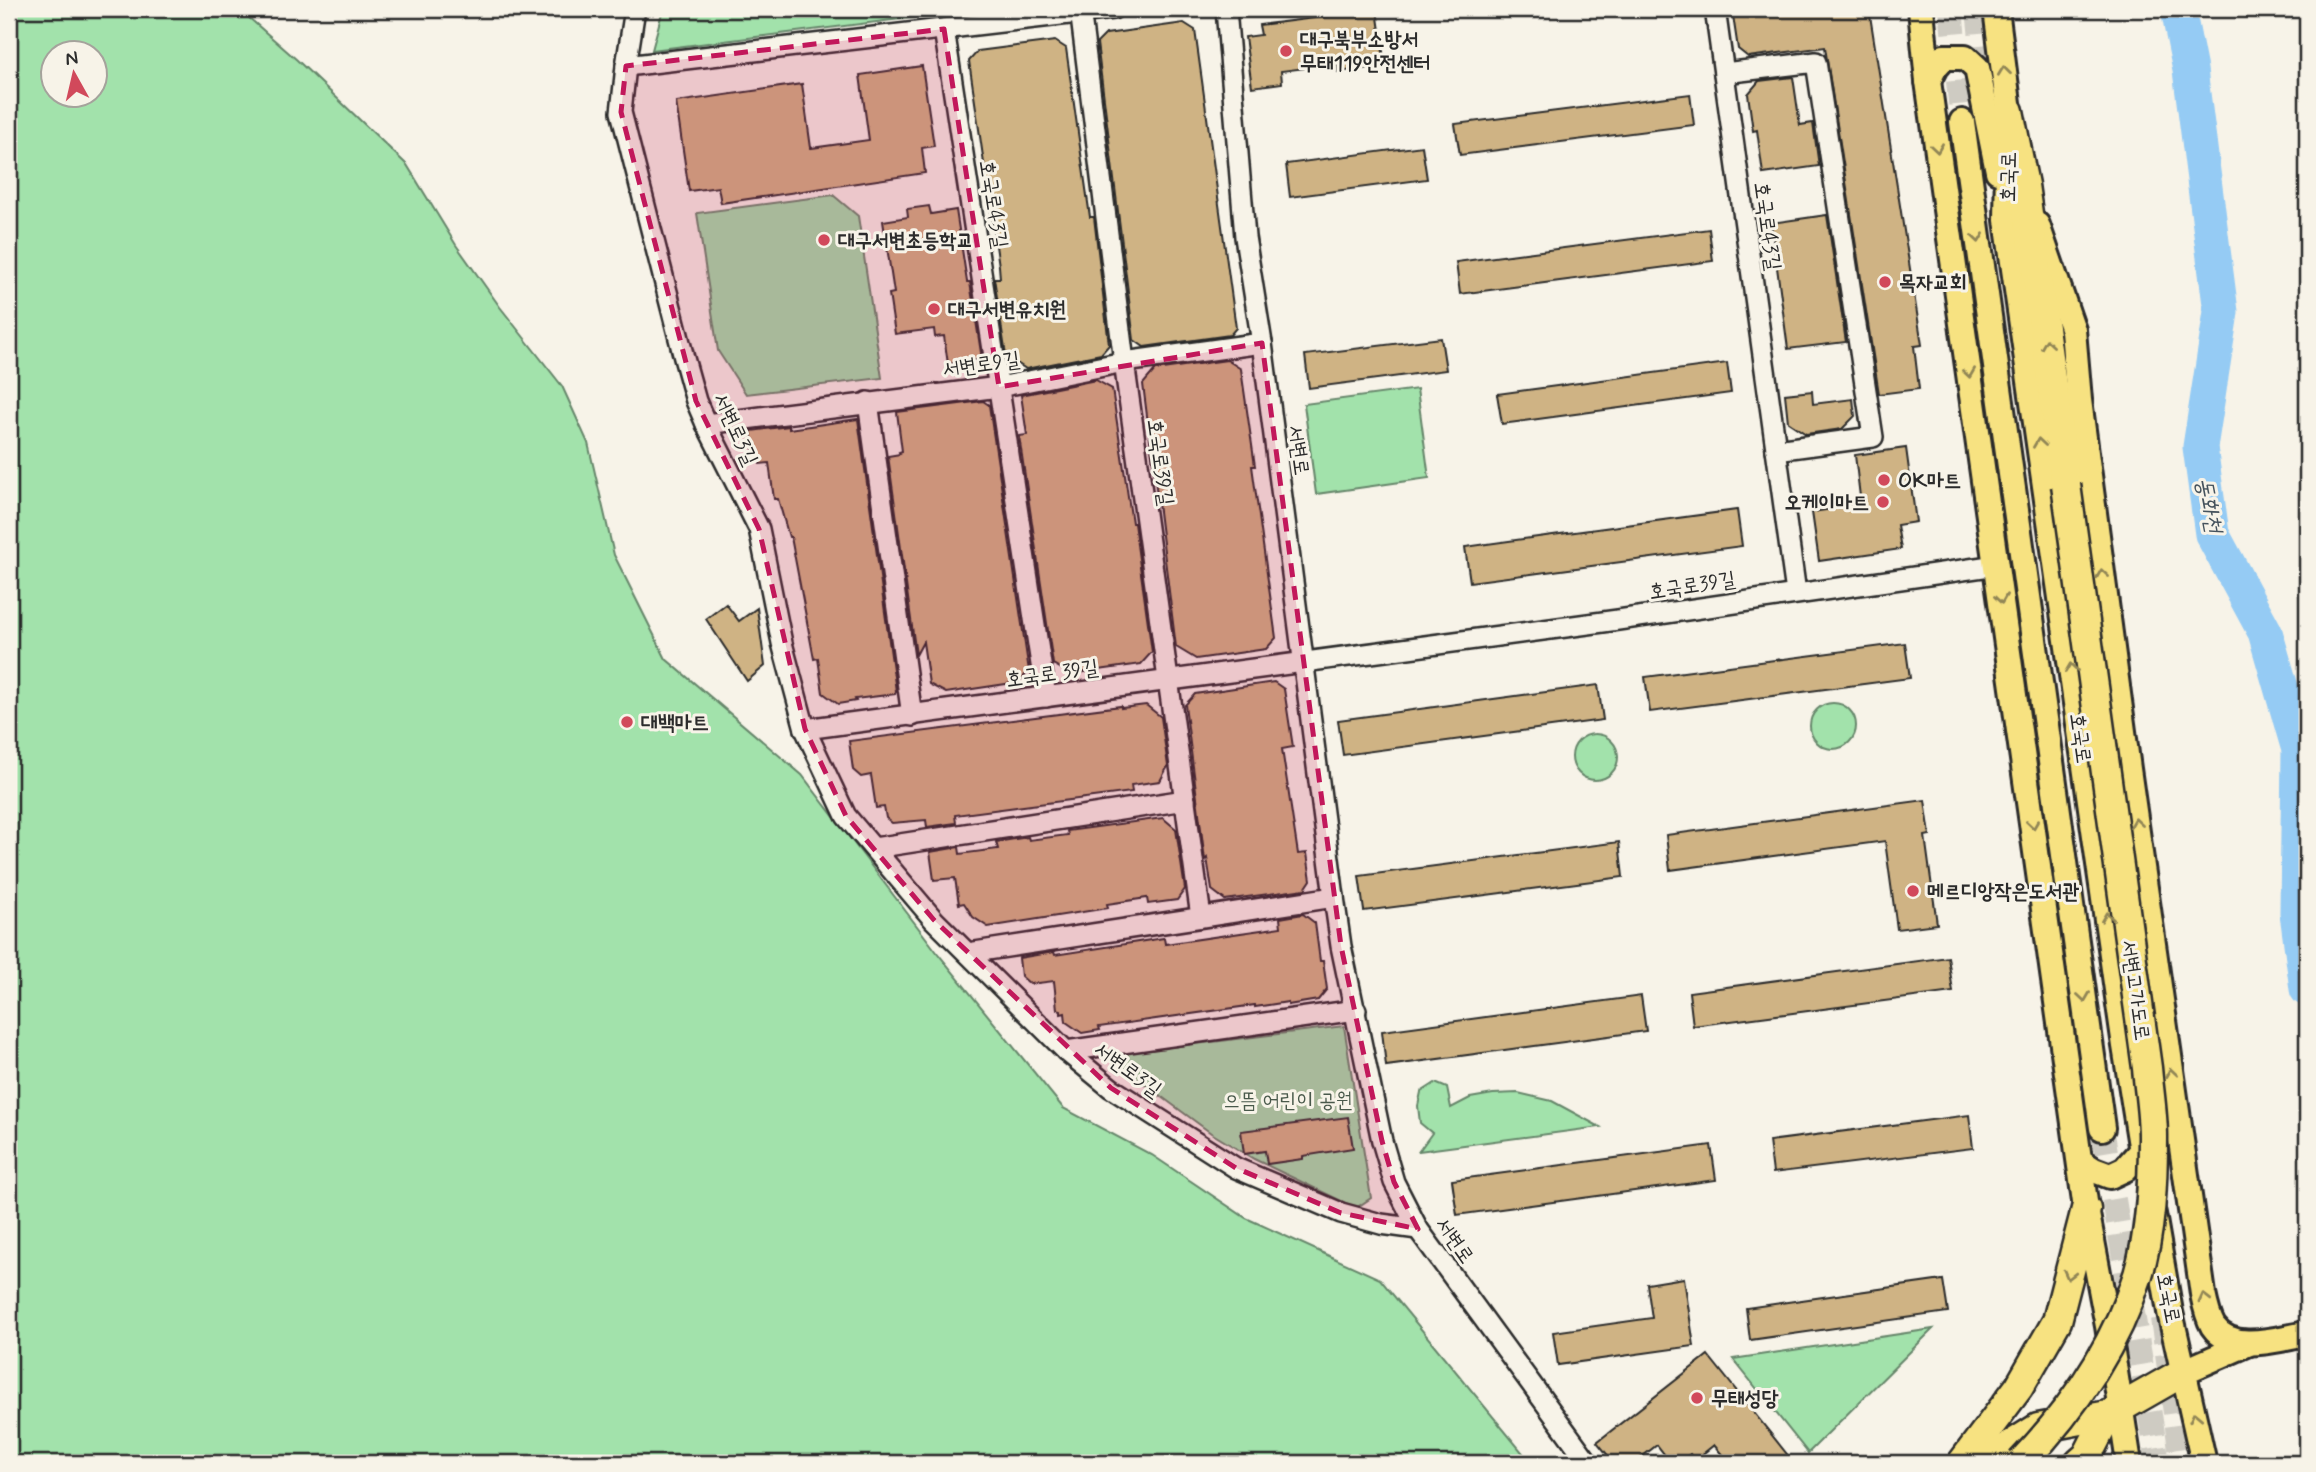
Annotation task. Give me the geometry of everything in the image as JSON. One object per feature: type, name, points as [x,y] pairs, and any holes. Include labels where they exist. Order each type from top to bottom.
[{"type":"highway","name":"서변고가도로","points":[[2009,111],[2024,185],[2147,1068],[2153,1135],[2147,1229],[2138,1274],[2108,1348],[2079,1397],[2021,1463]]},
{"type":"highway","points":[[1962,1463],[2019,1387],[2057,1321],[2086,1209]]},
{"type":"highway","points":[[1982,1463],[2038,1428],[2115,1412],[2185,1371]]},
{"type":"highway","points":[[2079,1463],[2087,1456],[2115,1412]]},
{"type":"main road","points":[[1921,9],[1927,81],[2115,1412],[2129,1463]]},
{"type":"main road","name":"호국로","points":[[1996,9],[2009,111],[2007,220],[2142,1150],[2170,1312],[2204,1463]]},
{"type":"main road","points":[[1927,81],[1935,66],[1944,58],[1965,57],[1977,68],[2007,220]]},
{"type":"main road","name":"호국로","points":[[1962,122],[2102,1128]]},
{"type":"main road","points":[[2024,185],[2073,330],[2079,400],[2128,769],[2203,1294],[2213,1325],[2224,1335],[2247,1344]]},
{"type":"main road","points":[[2098,855],[2128,769]]},
{"type":"main road","points":[[2080,1161],[2110,1176],[2125,1169],[2142,1150]]},
{"type":"main road","points":[[2185,1371],[2247,1344],[2307,1334]]},
{"type":"street","name":"서변로3길","points":[[635,9],[621,112],[684,358],[696,401],[706,424],[759,530],[782,643],[805,729],[846,816],[933,920],[1066,1051],[1111,1088],[1236,1168],[1341,1213],[1381,1224],[1418,1229]]},
{"type":"street","points":[[626,66],[1113,9]]},
{"type":"street","name":"서변로","points":[[1226,9],[1245,237],[1305,661],[1334,897],[1341,946],[1385,1152],[1394,1182],[1418,1229],[1589,1463]]},
{"type":"street","name":"호국로43길","points":[[1715,9],[1776,450]]},
{"type":"street","name":"호국로39길","points":[[1080,11],[1124,362],[1201,917]]},
{"type":"street","name":"호국로43길","points":[[944,29],[999,387]]},
{"type":"street","points":[[1724,73],[1816,62],[1872,437],[1776,450],[1796,593]]},
{"type":"street","name":"서변로9길","points":[[706,424],[999,387],[1124,362],[1262,343]]},
{"type":"street","points":[[999,387],[1046,697]]},
{"type":"street","points":[[868,402],[912,716]]},
{"type":"street","name":"호국로39길","points":[[1305,661],[1997,565]]},
{"type":"street","name":"호국로 39길","points":[[805,729],[1305,661]]},
{"type":"street","points":[[874,848],[1185,800]]},
{"type":"street","points":[[968,953],[1334,897]]},
{"type":"street","points":[[1066,1051],[1356,1010]]},
{"type":"highlighted area","points":[[944,29],[999,387],[1262,343],[1341,946],[1382,1141],[1394,1182],[1418,1229],[1341,1213],[1236,1168],[1111,1088],[934,920],[846,816],[805,729],[759,529],[696,401],[621,112],[626,66]]},
{"type":"green space","points":[[9,9],[239,9],[407,165],[456,245],[562,386],[588,443],[614,555],[666,659],[802,775],[939,955],[1063,1108],[1152,1155],[1246,1218],[1380,1279],[1531,1463],[9,1463]]},
{"type":"green space","points":[[663,9],[981,9],[652,50]]},
{"type":"green space","points":[[833,195],[858,216],[882,378],[746,394],[718,351],[697,213]]},
{"type":"green space","points":[[1417,389],[1429,478],[1316,494],[1304,404]]},
{"type":"green space","points":[[1833,703],[1849,710],[1856,726],[1849,742],[1833,749],[1817,742],[1810,726],[1817,710]]},
{"type":"green space","points":[[1595,734],[1611,741],[1618,757],[1611,773],[1595,780],[1579,773],[1572,757],[1579,741]]},
{"type":"green space","name":"으뜸 어린이 공원","points":[[1344,1026],[1371,1198],[1356,1208],[1254,1159],[1211,1133],[1105,1055]]},
{"type":"green space","points":[[1435,1083],[1447,1088],[1451,1108],[1470,1098],[1518,1093],[1552,1101],[1600,1127],[1419,1151],[1432,1133],[1420,1123],[1418,1106],[1421,1092]]},
{"type":"green space","points":[[1933,1329],[1808,1453],[1733,1359]]},
{"type":"building","points":[[1732,9],[1869,9],[1922,345],[1914,346],[1919,389],[1879,394],[1825,47],[1748,57],[1738,49]]},
{"type":"building","points":[[1377,10],[1385,66],[1338,72],[1337,64],[1281,71],[1282,83],[1252,87],[1245,37],[1261,35],[1259,25]]},
{"type":"building","points":[[1184,23],[1195,30],[1236,328],[1230,335],[1144,347],[1134,340],[1097,43],[1106,34]]},
{"type":"building","points":[[1055,41],[1066,48],[1090,217],[1094,217],[1109,345],[1101,354],[1026,369],[1006,356],[994,278],[1000,278],[999,266],[969,61],[978,51]]},
{"type":"building","name":"대구서변초등학교","points":[[922,66],[934,146],[922,148],[925,173],[721,203],[718,187],[689,191],[676,102],[802,84],[811,148],[869,140],[860,75]]},
{"type":"building","points":[[1793,77],[1800,125],[1813,123],[1819,166],[1763,174],[1757,130],[1753,131],[1748,94],[1759,81]]},
{"type":"building","points":[[1690,94],[1694,125],[1460,155],[1455,124]]},
{"type":"building","points":[[1422,146],[1427,179],[1290,197],[1286,164]]},
{"type":"building","points":[[929,206],[931,214],[956,210],[982,359],[948,364],[944,336],[935,337],[934,329],[895,334],[889,294],[894,293],[883,221],[908,217],[907,209]]},
{"type":"building","points":[[1827,215],[1846,342],[1788,349],[1771,223]]},
{"type":"building","points":[[1709,229],[1713,261],[1460,294],[1456,262]]},
{"type":"building","points":[[1441,338],[1446,370],[1309,388],[1305,355]]},
{"type":"building","points":[[1227,360],[1241,369],[1276,638],[1266,649],[1196,659],[1176,647],[1143,384],[1155,370]]},
{"type":"building","points":[[1727,363],[1731,393],[1502,424],[1497,394]]},
{"type":"building","points":[[1096,380],[1112,389],[1152,652],[1141,664],[1071,674],[1053,664],[1019,436],[1027,435],[1021,395]]},
{"type":"building","points":[[1812,391],[1813,404],[1853,399],[1855,416],[1842,429],[1806,434],[1788,422],[1785,394]]},
{"type":"building","points":[[983,401],[989,405],[1029,671],[1019,682],[946,693],[929,684],[923,642],[916,655],[888,456],[900,454],[902,451],[897,412]]},
{"type":"building","points":[[858,419],[896,691],[895,694],[838,704],[823,693],[818,658],[814,659],[791,537],[778,499],[774,499],[769,463],[760,464],[758,454],[754,454],[751,431],[789,426],[789,429]]},
{"type":"building","name":"OK마트","points":[[1906,448],[1916,522],[1897,525],[1901,549],[1819,561],[1812,512],[1861,505],[1855,455]]},
{"type":"building","points":[[1737,510],[1742,546],[1470,582],[1465,547]]},
{"type":"building","points":[[726,604],[739,621],[757,608],[765,666],[747,681],[706,619]]},
{"type":"building","points":[[1905,643],[1910,678],[1650,712],[1645,677]]},
{"type":"building","points":[[1274,682],[1284,689],[1293,747],[1282,749],[1298,854],[1307,853],[1311,880],[1305,889],[1225,900],[1212,890],[1207,858],[1205,860],[1185,705],[1195,694]]},
{"type":"building","points":[[1598,685],[1603,720],[1343,755],[1338,720]]},
{"type":"building","points":[[1146,705],[1161,717],[1168,766],[1160,781],[1131,785],[1132,792],[955,815],[956,823],[927,827],[926,820],[892,823],[886,818],[884,807],[876,808],[871,775],[861,777],[853,770],[849,741]]},
{"type":"building","points":[[1925,800],[1930,835],[1925,836],[1937,924],[1897,929],[1885,841],[1670,870],[1666,835]]},
{"type":"building","points":[[1163,818],[1176,829],[1185,889],[1177,900],[1148,904],[1147,898],[1107,904],[1108,908],[988,927],[973,917],[964,903],[959,904],[955,878],[934,880],[930,852],[959,847],[960,854],[998,849],[996,842],[1068,835],[1067,831]]},
{"type":"building","points":[[1619,842],[1623,877],[1364,911],[1359,876]]},
{"type":"building","points":[[1303,914],[1315,923],[1320,961],[1323,961],[1327,989],[1318,1000],[1288,1005],[1288,1002],[1255,1005],[1099,1027],[1100,1030],[1082,1033],[1066,1022],[1065,1013],[1061,1014],[1061,1010],[1057,1009],[1054,981],[1030,984],[1021,976],[1019,958],[1164,938],[1165,944],[1281,927],[1280,918]]},
{"type":"building","points":[[1948,957],[1953,992],[1693,1026],[1689,992]]},
{"type":"building","points":[[1641,996],[1646,1031],[1386,1066],[1382,1031]]},
{"type":"building","points":[[1969,1115],[1973,1148],[1773,1173],[1769,1141]]},
{"type":"building","points":[[1348,1117],[1353,1148],[1267,1164],[1265,1151],[1244,1154],[1241,1131]]},
{"type":"building","points":[[1711,1145],[1716,1180],[1457,1215],[1452,1180]]},
{"type":"building","points":[[1684,1278],[1694,1346],[1558,1365],[1553,1332],[1652,1318],[1647,1284]]},
{"type":"building","points":[[1943,1280],[1948,1312],[1750,1340],[1746,1308]]},
{"type":"building","name":"무태성당","points":[[1708,1355],[1794,1463],[1729,1463],[1714,1445],[1695,1460],[1690,1454],[1678,1463],[1671,1463],[1657,1445],[1634,1463],[1614,1463],[1597,1442]]},
{"type":"waterway","name":"동화천","points":[[2178,9],[2190,70],[2221,312],[2200,447],[2212,534],[2265,632],[2299,750],[2297,913],[2307,989]]},
{"type":"tunnel","points":[[1951,9],[1962,122]]},
{"type":"tunnel","points":[[1978,9],[1986,87]]},
{"type":"tunnel","points":[[2102,1128],[2158,1463]]},
{"type":"tunnel","points":[[2162,1318],[2182,1463]]},
{"type":"place","name":"대구북부소방서 무태119안전센터","points":[[1286,51]]},
{"type":"place","name":"대구서변초등학교","points":[[824,240]]},
{"type":"place","name":"목자교회","points":[[1885,282]]},
{"type":"place","name":"대구서변유치원","points":[[934,309]]},
{"type":"place","name":"OK마트","points":[[1884,480]]},
{"type":"place","name":"오케이마트","points":[[1883,502]]},
{"type":"place","name":"대백마트","points":[[627,722]]},
{"type":"place","name":"메르디앙작은도서관","points":[[1913,891]]},
{"type":"place","name":"무태성당","points":[[1697,1398]]}]
